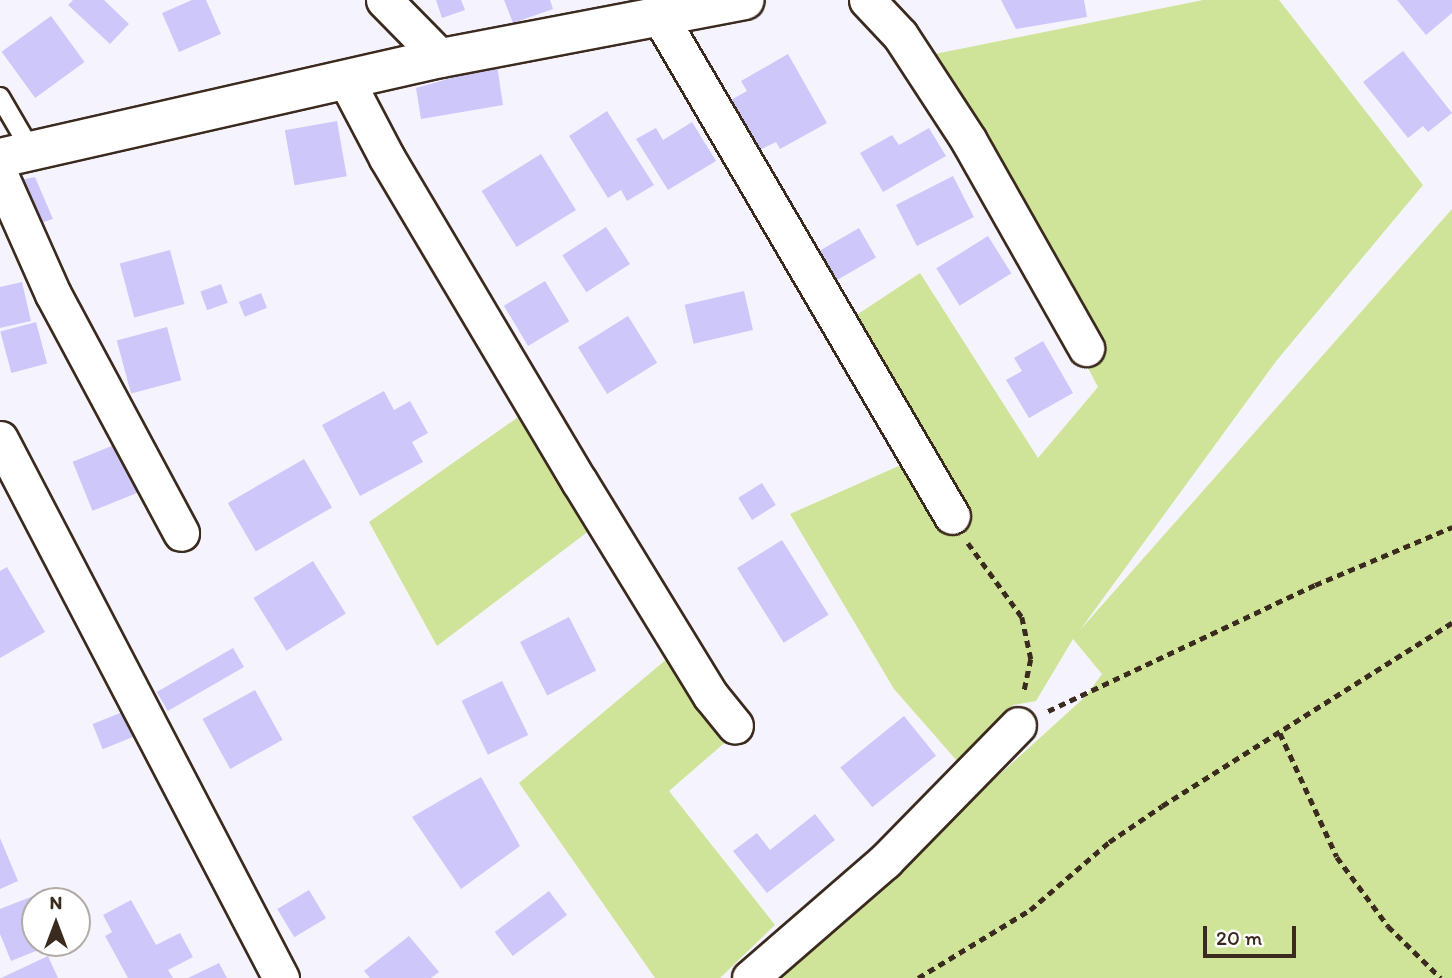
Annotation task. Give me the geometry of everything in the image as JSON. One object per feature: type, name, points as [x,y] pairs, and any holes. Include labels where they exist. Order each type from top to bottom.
[{"type":"street","points":[[384,0],[441,58]]},
{"type":"street","points":[[16,154],[441,58],[744,0]]},
{"type":"street","points":[[867,0],[900,34],[970,141],[1086,348]]},
{"type":"street","points":[[660,17],[952,516]]},
{"type":"street","points":[[346,80],[387,158],[579,481],[711,696],[735,726]]},
{"type":"street","points":[[0,175],[53,294],[181,533]]},
{"type":"street","points":[[0,439],[281,978]]},
{"type":"street","points":[[750,978],[885,861],[1018,725]]},
{"type":"lane","points":[[0,97],[16,154]]},
{"type":"path","points":[[952,516],[979,562],[1022,617],[1031,659],[1018,725]]},
{"type":"path","points":[[1018,725],[1315,585],[1452,527]]},
{"type":"path","points":[[918,978],[1030,910],[1109,842],[1162,806],[1452,623]]},
{"type":"path","points":[[1280,733],[1337,856],[1388,926],[1441,978]]},
{"type":"green space","points":[[1203,0],[1279,0],[1423,185],[1277,360],[1080,630],[1452,209],[1452,978],[775,978],[1086,696],[1102,674],[1073,639],[1036,701],[1013,705],[958,762],[894,689],[790,514],[928,453],[852,318],[920,273],[1038,458],[1098,387],[925,56]]},
{"type":"green space","points":[[524,413],[594,527],[437,646],[369,522]]},
{"type":"green space","points":[[674,653],[729,739],[669,791],[775,925],[720,978],[655,978],[519,783]]},
{"type":"building","points":[[73,0],[104,0],[129,24],[110,44],[68,5]]},
{"type":"building","points":[[192,0],[206,0],[221,34],[179,52],[162,13]]},
{"type":"building","points":[[436,0],[461,0],[465,10],[442,18]]},
{"type":"building","points":[[504,0],[550,0],[553,9],[513,23]]},
{"type":"building","points":[[1001,0],[1084,0],[1087,17],[1016,29]]},
{"type":"building","points":[[1397,0],[1452,0],[1452,13],[1426,35]]},
{"type":"building","points":[[51,16],[85,62],[35,98],[2,52]]},
{"type":"building","points":[[1403,51],[1452,113],[1428,132],[1423,126],[1408,138],[1363,82]]},
{"type":"building","points":[[788,54],[827,123],[780,149],[776,142],[757,151],[729,101],[747,91],[741,81]]},
{"type":"building","points":[[497,65],[503,105],[421,119],[416,88]]},
{"type":"building","points":[[607,111],[654,185],[627,201],[621,190],[608,198],[569,136]]},
{"type":"building","points":[[337,121],[347,176],[295,185],[285,130]]},
{"type":"building","points":[[692,122],[716,161],[668,190],[636,139],[656,128],[663,140]]},
{"type":"building","points":[[929,128],[946,156],[883,192],[860,153],[892,135],[899,145]]},
{"type":"building","points":[[541,154],[576,210],[517,247],[482,191]]},
{"type":"building","points":[[953,176],[974,217],[917,246],[896,205]]},
{"type":"building","points":[[35,177],[53,219],[31,226],[10,182]]},
{"type":"building","points":[[606,227],[630,264],[586,292],[562,255]]},
{"type":"building","points":[[859,228],[876,257],[834,282],[817,252]]},
{"type":"building","points":[[988,236],[1011,273],[960,306],[936,268]]},
{"type":"building","points":[[170,250],[184,304],[134,318],[120,263]]},
{"type":"building","points":[[545,281],[569,321],[528,346],[504,306]]},
{"type":"building","points":[[22,282],[31,321],[0,328],[0,287]]},
{"type":"building","points":[[221,284],[228,303],[207,310],[200,292]]},
{"type":"building","points":[[744,291],[753,330],[694,344],[685,305]]},
{"type":"building","points":[[261,293],[267,308],[245,317],[239,302]]},
{"type":"building","points":[[628,316],[657,363],[607,394],[578,347]]},
{"type":"building","points":[[36,322],[47,364],[11,373],[0,332]]},
{"type":"building","points":[[167,327],[181,380],[131,394],[117,340]]},
{"type":"building","points":[[1043,341],[1073,393],[1029,418],[1006,380],[1022,371],[1014,358]]},
{"type":"building","points":[[384,391],[394,410],[410,401],[428,433],[412,442],[423,462],[360,496],[322,425]]},
{"type":"building","points":[[119,443],[139,492],[92,511],[73,462]]},
{"type":"building","points":[[304,459],[332,507],[256,551],[228,503]]},
{"type":"building","points":[[762,483],[776,505],[752,520],[738,498]]},
{"type":"building","points":[[782,540],[829,615],[784,643],[737,568]]},
{"type":"building","points":[[313,561],[346,614],[286,651],[254,598]]},
{"type":"building","points":[[7,567],[45,632],[0,658],[0,571]]},
{"type":"building","points":[[569,617],[596,670],[547,695],[520,642]]},
{"type":"building","points":[[233,648],[244,667],[168,711],[157,692]]},
{"type":"building","points":[[502,681],[528,735],[488,755],[462,701]]},
{"type":"building","points":[[255,690],[283,740],[230,769],[203,719]]},
{"type":"building","points":[[125,711],[135,736],[103,749],[93,724]]},
{"type":"building","points":[[904,716],[936,756],[872,807],[840,768]]},
{"type":"building","points":[[481,777],[520,846],[461,889],[412,817]]},
{"type":"building","points":[[815,814],[835,840],[767,893],[733,851],[757,833],[770,850]]},
{"type":"building","points":[[0,838],[18,881],[0,889]]},
{"type":"building","points":[[309,890],[326,918],[294,937],[277,909]]},
{"type":"building","points":[[549,891],[567,915],[513,956],[495,932]]},
{"type":"building","points":[[131,900],[156,945],[180,933],[193,957],[168,970],[173,978],[128,978],[105,936],[112,932],[103,915]]},
{"type":"building","points":[[21,901],[21,957],[11,961],[0,934],[0,909]]},
{"type":"building","points":[[409,936],[439,972],[431,978],[370,978],[364,971]]},
{"type":"building","points":[[48,957],[58,978],[1,978]]},
{"type":"building","points":[[219,963],[227,978],[188,978]]}]
